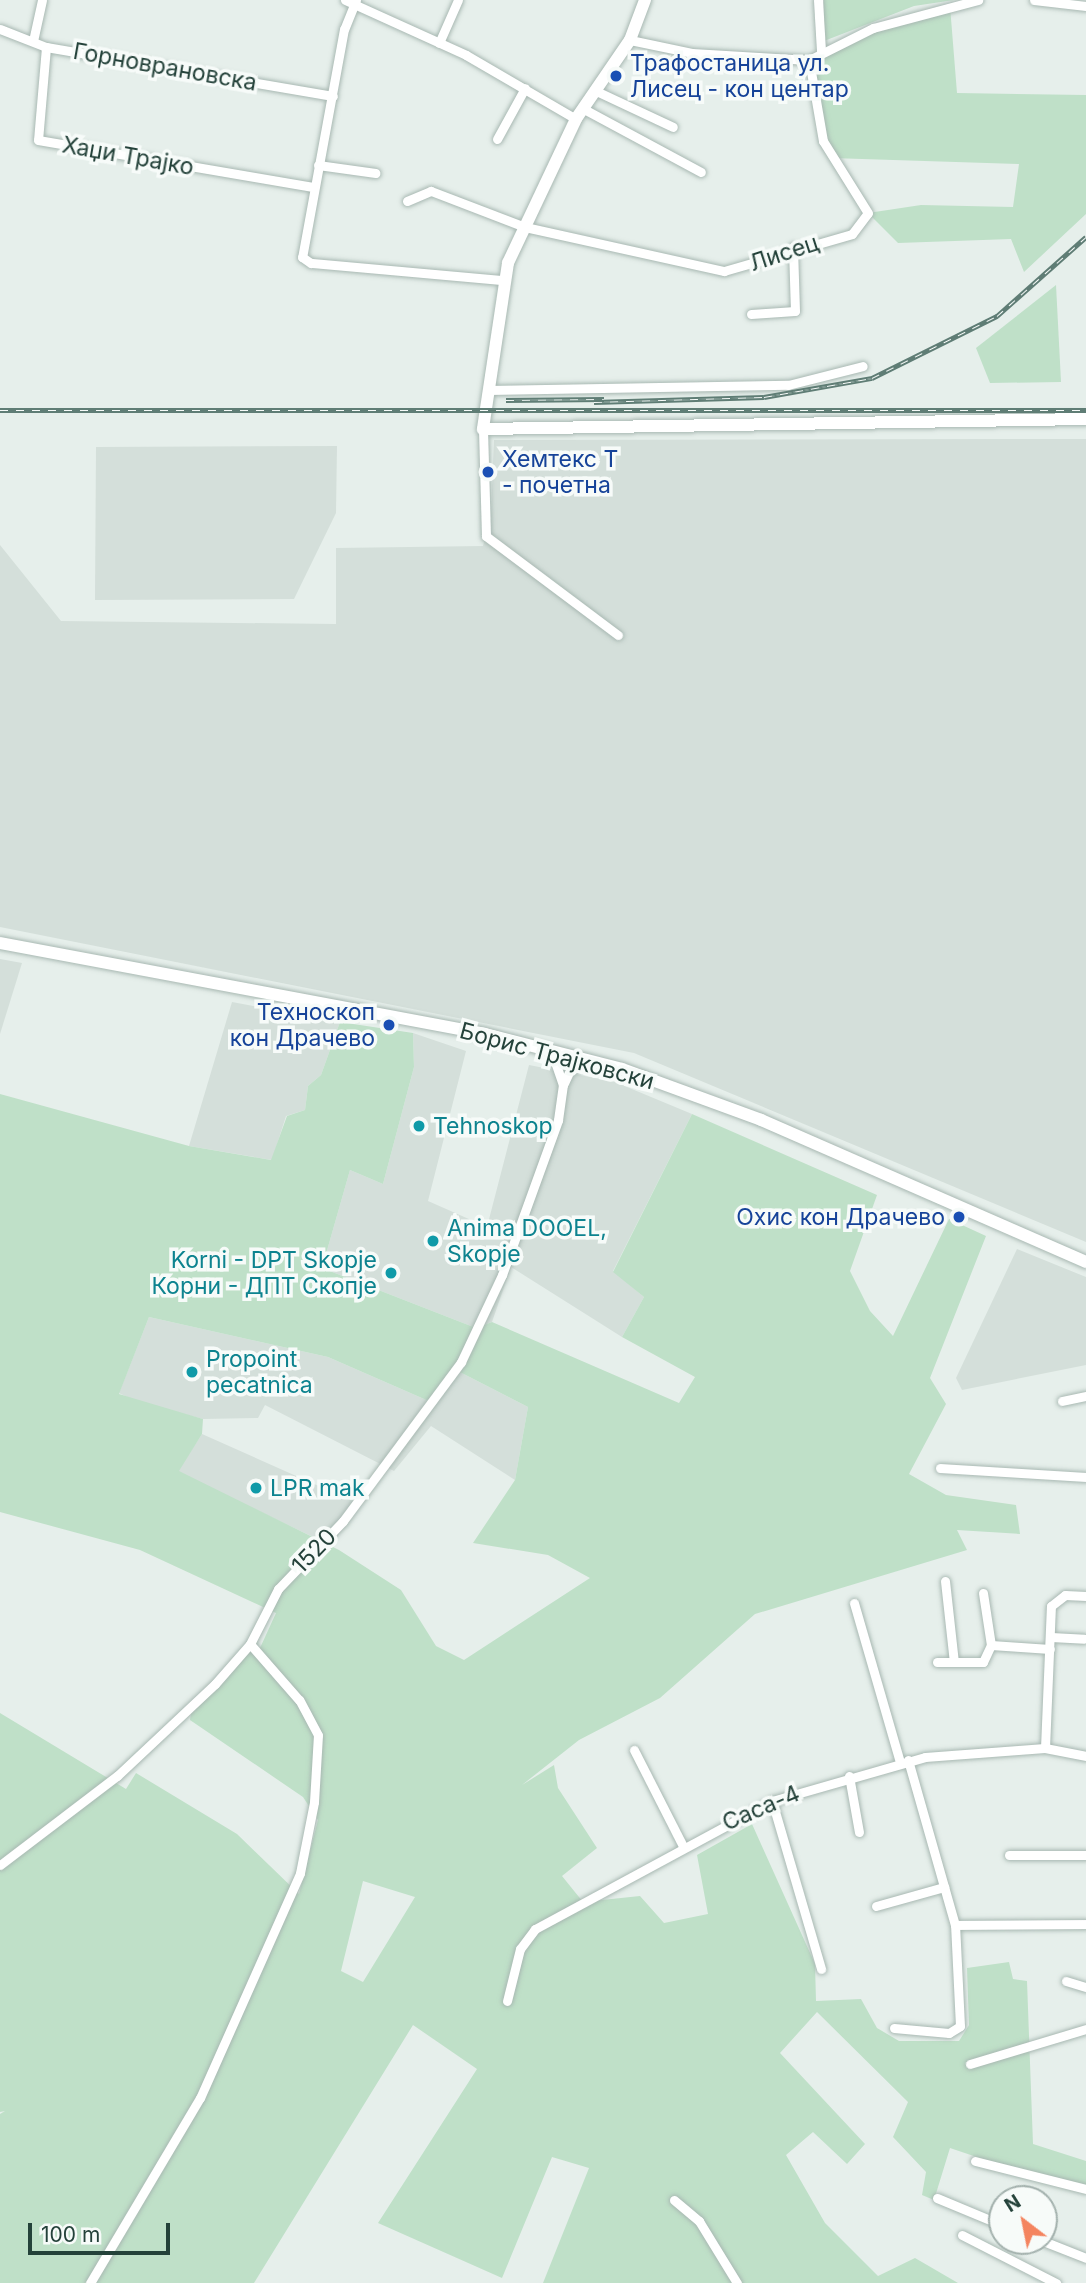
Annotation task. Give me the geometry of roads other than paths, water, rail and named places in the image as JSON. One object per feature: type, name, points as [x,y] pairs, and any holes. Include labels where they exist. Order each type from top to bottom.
[{"type":"main road","points":[[645,0],[630,40],[579,113],[502,280],[483,429],[1086,419]]},
{"type":"main road","name":"Борис Трајковски","points":[[0,943],[551,1050],[595,1062],[761,1120],[1086,1262]]},
{"type":"street","points":[[33,41],[42,0]]},
{"type":"street","points":[[502,280],[305,261],[301,249],[352,0],[525,89],[701,172]]},
{"type":"street","points":[[439,43],[458,0]]},
{"type":"street","points":[[818,0],[821,51]]},
{"type":"street","points":[[630,40],[692,53],[808,60],[821,51],[913,14],[978,0]]},
{"type":"street","points":[[1034,0],[1086,6]]},
{"type":"street","name":"Горноврановска","points":[[0,29],[46,47],[333,96]]},
{"type":"street","name":"Хаџи Трајко","points":[[46,47],[38,140],[313,187]]},
{"type":"street","name":"Лисец","points":[[407,201],[431,191],[525,227],[724,271],[793,247],[852,234],[868,219],[823,141],[808,60]]},
{"type":"street","points":[[497,139],[525,89]]},
{"type":"street","points":[[594,90],[673,127]]},
{"type":"street","points":[[318,165],[375,173]]},
{"type":"street","points":[[751,314],[795,311],[793,247]]},
{"type":"street","points":[[488,390],[788,384],[863,366]]},
{"type":"street","points":[[483,429],[486,536],[618,635]]},
{"type":"street","name":"1520","points":[[0,1866],[117,1776],[250,1644],[278,1589],[343,1521],[475,1339],[553,1139],[563,1085],[551,1050]]},
{"type":"street","points":[[563,1085],[570,1070],[595,1062]]},
{"type":"street","points":[[1062,1402],[1086,1396]]},
{"type":"street","points":[[940,1468],[1086,1477]]},
{"type":"street","points":[[945,1581],[954,1662]]},
{"type":"street","points":[[936,1662],[984,1661],[991,1645],[984,1593]]},
{"type":"street","points":[[1045,1748],[1055,1600],[1086,1597]]},
{"type":"street","points":[[854,1603],[955,1925],[960,2026],[948,2033],[894,2028]]},
{"type":"street","points":[[1051,1637],[1084,1639]]},
{"type":"street","points":[[90,2283],[200,2098],[300,1873],[314,1802],[318,1735],[299,1700],[250,1644]]},
{"type":"street","points":[[991,1645],[1050,1649]]},
{"type":"street","name":"Саса-4","points":[[507,2001],[520,1949],[535,1929],[683,1846],[772,1801],[904,1761],[1045,1748],[1086,1756]]},
{"type":"street","points":[[634,1750],[683,1846]]},
{"type":"street","points":[[849,1776],[859,1832]]},
{"type":"street","points":[[772,1801],[821,1969]]},
{"type":"street","points":[[1009,1855],[1086,1855]]},
{"type":"street","points":[[876,1906],[944,1887]]},
{"type":"street","points":[[955,1925],[1086,1924]]},
{"type":"street","points":[[1066,1981],[1086,1987]]},
{"type":"street","points":[[970,2064],[1086,2029]]},
{"type":"street","points":[[975,2161],[1086,2189]]},
{"type":"street","points":[[937,2198],[988,2219]]},
{"type":"street","points":[[674,2200],[699,2221],[737,2283]]},
{"type":"street","points":[[962,2235],[1056,2283]]},
{"type":"street","points":[[1058,2247],[1086,2258]]},
{"type":"railway","points":[[594,402],[764,397],[872,378],[997,316],[1086,237]]},
{"type":"railway","points":[[506,400],[604,399]]},
{"type":"railway","points":[[0,410],[1086,410]]},
{"type":"place","name":"Трафостаница ул. Лисец - кон центар","points":[[616,76]]},
{"type":"place","name":"Хемтекс Т - почетна","points":[[488,472]]},
{"type":"place","name":"Техноскоп кон Драчево","points":[[389,1025]]},
{"type":"place","name":"Tehnoskop","points":[[419,1126]]},
{"type":"place","name":"Охис кон Драчево","points":[[959,1217]]},
{"type":"place","name":"Anima DOOEL, Skopje","points":[[433,1241]]},
{"type":"place","name":"Korni - DPT Skopje Корни - ДПТ Скопје","points":[[391,1273]]},
{"type":"place","name":"Propoint pecatnica","points":[[192,1372]]},
{"type":"place","name":"LPR mak","points":[[256,1488]]}]
